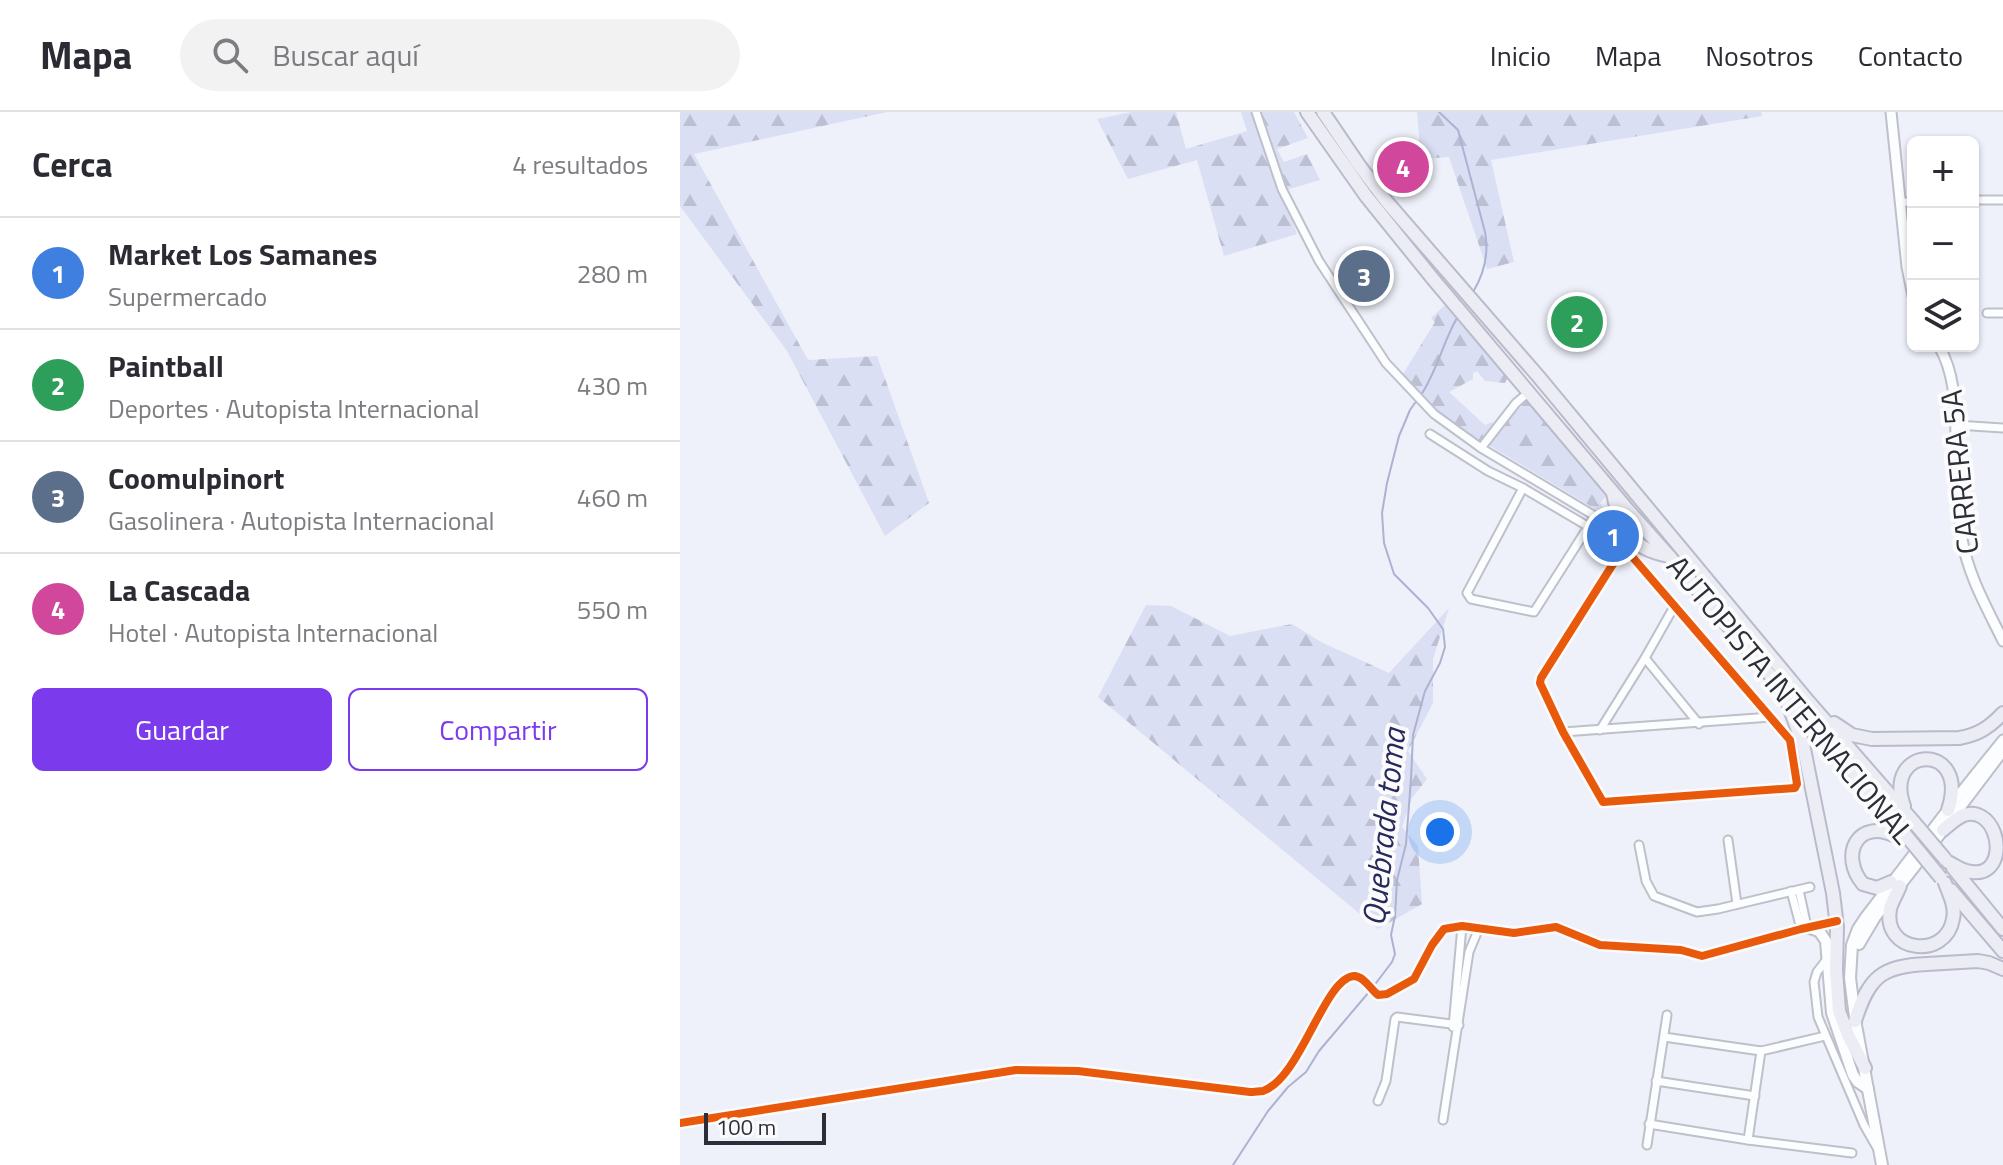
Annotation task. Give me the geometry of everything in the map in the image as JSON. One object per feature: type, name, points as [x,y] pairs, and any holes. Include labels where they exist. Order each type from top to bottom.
[{"type":"highway","name":"AUTOPISTA INTERNACIONAL","points":[[1307,112],[1373,205],[1777,683],[1900,835],[1927,860],[2003,951]]},
{"type":"highway","name":"AUTOPISTA INTERNACIONAL","points":[[1323,112],[1387,202],[1538,376],[1808,701],[2003,929]]},
{"type":"highway","points":[[1612,491],[1630,544],[1669,556]]},
{"type":"highway","points":[[1777,683],[1793,714],[1803,744],[1823,840],[1837,921],[1839,1011],[1865,1068]]},
{"type":"highway","points":[[1808,701],[1847,732],[1872,739],[1968,736],[1985,729],[2003,713]]},
{"type":"highway","points":[[1910,818],[1901,799],[1900,781],[1907,768],[1921,760],[1937,761],[1950,775],[1953,789],[1948,810]]},
{"type":"highway","points":[[1943,830],[1962,816],[1973,814],[1990,821],[2002,838],[1999,857],[1986,870],[1969,872],[1947,861]]},
{"type":"highway","points":[[1900,835],[1880,830],[1867,831],[1858,839],[1853,851],[1855,870],[1863,884],[1877,888],[1896,884],[1890,910],[1892,928],[1901,940],[1922,947],[1934,944],[1948,930],[1953,922],[1953,906],[1943,880]]},
{"type":"highway","points":[[1855,1021],[1869,989],[1892,968],[1978,961],[2003,969]]},
{"type":"main road","points":[[1881,1160],[1855,1021],[1850,968],[1870,925],[1948,810]]},
{"type":"main road","points":[[1896,884],[1943,830]]},
{"type":"main road","points":[[1804,928],[1817,930],[1826,941],[1835,1025],[1853,1075],[1868,1089]]},
{"type":"street","points":[[1256,112],[1282,189],[1319,261],[1386,363],[1434,414],[1481,448],[1595,516],[1630,544],[1675,605],[1793,745],[1795,788],[1603,802],[1563,732],[1541,687],[1541,678],[1613,564],[1630,544]]},
{"type":"street","points":[[1891,112],[1910,280]]},
{"type":"street","points":[[1979,200],[2003,200]]},
{"type":"street","points":[[1901,202],[1907,202]]},
{"type":"street","points":[[1987,313],[2003,313]]},
{"type":"street","name":"CARRERA 5A","points":[[1942,352],[1952,379],[1960,521],[1965,552],[1976,585],[2003,641]]},
{"type":"street","points":[[1481,448],[1516,403],[1529,392]]},
{"type":"street","points":[[1956,425],[2003,428]]},
{"type":"street","points":[[1430,434],[1488,471],[1589,527]]},
{"type":"street","points":[[1523,488],[1467,593],[1471,599],[1534,612],[1595,516]]},
{"type":"street","points":[[1600,730],[1675,605]]},
{"type":"street","points":[[1645,658],[1699,724]]},
{"type":"street","points":[[1563,732],[1771,717]]},
{"type":"street","points":[[1948,810],[2003,740]]},
{"type":"street","points":[[1943,830],[2003,751]]},
{"type":"street","points":[[1728,840],[1737,904]]},
{"type":"street","points":[[1639,845],[1646,881],[1657,897],[1697,912],[1810,887]]},
{"type":"street","points":[[1795,891],[1804,928]]},
{"type":"street","points":[[680,1123],[1016,1070],[1078,1071],[1262,1091],[1287,1071],[1341,982],[1353,976],[1361,978],[1378,995],[1387,994],[1414,979],[1444,929],[1462,926],[1514,933],[1556,927],[1600,945],[1681,950],[1702,956],[1837,921]]},
{"type":"street","points":[[1443,1120],[1461,983],[1462,926]]},
{"type":"street","points":[[1461,983],[1479,928]]},
{"type":"street","points":[[1828,958],[1815,976],[1817,1009],[1825,1036],[1881,1160]]},
{"type":"street","points":[[1817,1009],[1831,1007]]},
{"type":"street","points":[[1647,1145],[1667,1015]]},
{"type":"street","points":[[1378,1101],[1386,1081],[1395,1019],[1456,1024]]},
{"type":"street","points":[[1664,1037],[1761,1051],[1825,1036]]},
{"type":"street","points":[[1748,1140],[1761,1051]]},
{"type":"street","points":[[1656,1081],[1755,1096]]},
{"type":"street","points":[[1649,1124],[1852,1153]]},
{"type":"green space","points":[[680,112],[887,112],[694,154],[808,360],[877,356],[929,503],[885,536],[787,351],[680,206]]},
{"type":"green space","points":[[1132,112],[1176,112],[1186,149],[1247,131],[1241,112],[1294,112],[1308,138],[1277,149],[1284,162],[1307,154],[1320,180],[1286,190],[1266,124],[1258,127],[1297,234],[1224,256],[1197,160],[1128,179],[1097,119]]},
{"type":"green space","points":[[1417,112],[1761,112],[1762,116],[1491,160],[1514,262],[1487,269],[1449,157],[1421,159]]},
{"type":"green space","points":[[1447,303],[1508,377],[1505,383],[1485,381],[1477,371],[1473,373],[1473,379],[1449,392],[1485,425],[1492,422],[1496,425],[1480,446],[1437,414],[1401,377],[1435,322],[1431,318]]},
{"type":"green space","points":[[1526,401],[1609,493],[1600,503],[1606,511],[1614,506],[1615,521],[1487,444]]},
{"type":"green space","points":[[1146,605],[1171,606],[1230,636],[1292,624],[1321,642],[1389,673],[1449,608],[1433,659],[1433,703],[1408,751],[1427,779],[1412,798],[1402,827],[1418,846],[1422,904],[1378,929],[1098,697]]},
{"type":"waterway","name":"Quebrada toma","points":[[1439,112],[1458,130],[1485,232],[1485,263],[1473,292]]},
{"type":"waterway","name":"Quebrada toma","points":[[1421,395],[1457,318]]},
{"type":"waterway","name":"Quebrada toma","points":[[1373,987],[1395,954],[1391,935],[1397,880],[1406,844],[1413,735],[1425,691],[1445,647],[1443,629],[1428,608],[1394,574],[1384,543],[1382,513],[1387,483],[1399,436],[1417,400]]},
{"type":"waterway","name":"Quebrada toma","points":[[1233,1165],[1268,1111],[1288,1087],[1306,1072],[1319,1051],[1369,992]]},
{"type":"cycle path","points":[[1629,553],[1790,740],[1797,784],[1795,788],[1603,802],[1563,732],[1540,683],[1613,564],[1634,544]]},
{"type":"cycle path","points":[[680,1123],[1016,1070],[1078,1071],[1263,1091],[1277,1082],[1289,1068],[1332,993],[1343,981],[1358,977],[1378,995],[1387,994],[1414,979],[1444,929],[1462,926],[1514,933],[1556,927],[1600,945],[1681,950],[1702,956],[1837,921]]},
{"type":"place","name":"La Cascada","points":[[1403,167]]},
{"type":"place","name":"Coomulpinort","points":[[1364,276]]},
{"type":"place","name":"Paintball","points":[[1577,322]]},
{"type":"place","name":"Market Los Samanes","points":[[1613,536]]}]
